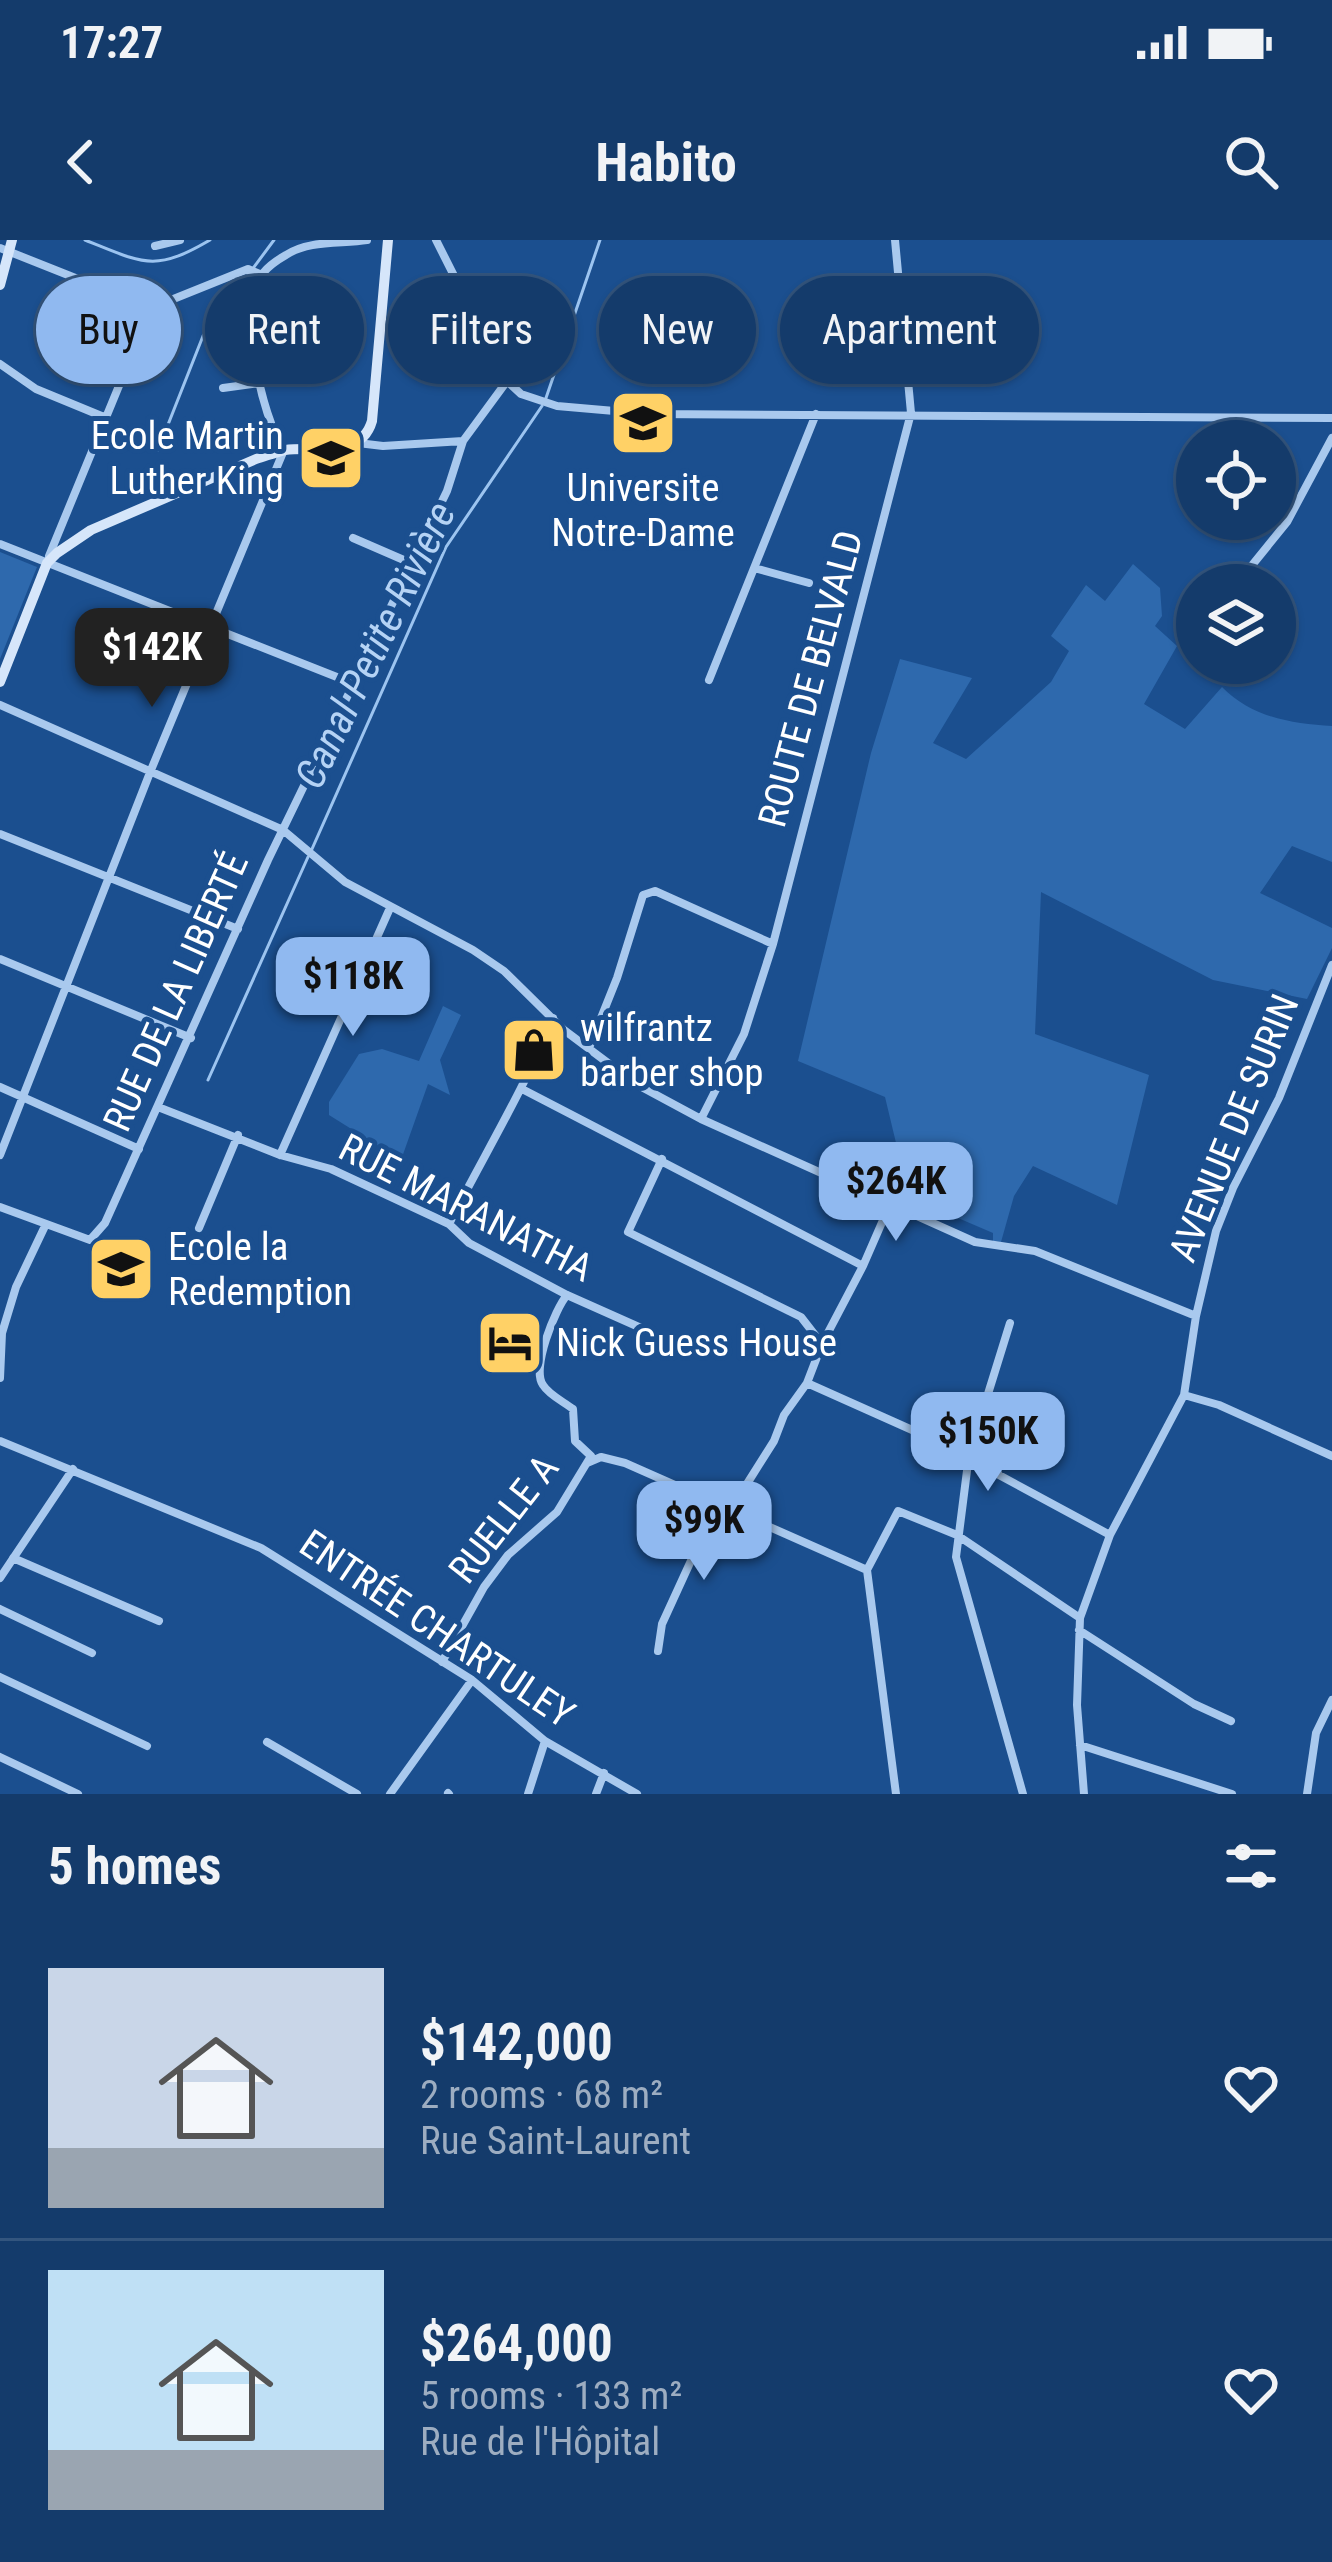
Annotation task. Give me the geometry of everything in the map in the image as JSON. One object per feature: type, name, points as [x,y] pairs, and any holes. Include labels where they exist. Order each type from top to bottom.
[{"type":"street","points":[[155,246],[180,240]]},
{"type":"street","points":[[181,296],[248,269],[262,274],[289,251],[367,240]]},
{"type":"street","points":[[358,443],[372,421],[388,240]]},
{"type":"street","points":[[436,240],[454,276]]},
{"type":"street","name":"ROUTE DE BELVALD","points":[[701,1119],[744,1034],[773,944],[911,413],[895,240]]},
{"type":"street","points":[[0,285],[8,247],[76,276]]},
{"type":"street","points":[[0,364],[37,389],[104,417]]},
{"type":"street","points":[[0,682],[118,384]]},
{"type":"street","points":[[223,388],[253,384]]},
{"type":"street","points":[[0,1155],[151,770],[284,450],[260,384]]},
{"type":"street","name":"RUE DE LA LIBERTÉ","points":[[45,1226],[90,1240],[105,1223],[283,830],[447,490],[463,441],[505,384]]},
{"type":"street","points":[[512,384],[537,401],[557,406],[649,414],[1332,418]]},
{"type":"street","points":[[710,680],[816,415]]},
{"type":"street","points":[[1253,564],[1287,522],[1332,438]]},
{"type":"street","points":[[47,563],[91,530],[284,450],[463,441]]},
{"type":"street","points":[[353,538],[413,564]]},
{"type":"street","points":[[0,544],[352,683]]},
{"type":"street","points":[[754,568],[809,583]]},
{"type":"street","points":[[0,705],[283,830],[345,882],[473,950],[636,1084],[701,1119],[976,1242],[1035,1251],[1196,1316]]},
{"type":"street","points":[[0,834],[238,929]]},
{"type":"street","points":[[589,1048],[643,895],[655,891],[773,944]]},
{"type":"street","points":[[280,1155],[390,908]]},
{"type":"street","points":[[0,959],[190,1038]]},
{"type":"street","name":"AVENUE DE SURIN","points":[[1084,1794],[1079,1618],[1110,1535],[1184,1395],[1216,1231],[1279,1098],[1332,965]]},
{"type":"street","points":[[449,1224],[522,1089],[553,1018]]},
{"type":"street","points":[[0,1088],[139,1149]]},
{"type":"street","points":[[522,1089],[863,1266]]},
{"type":"street","name":"RUE MARANATHA","points":[[158,1107],[280,1155],[331,1169],[449,1224],[469,1243],[567,1295],[676,1344]]},
{"type":"street","points":[[199,1228],[238,1135]]},
{"type":"street","points":[[662,1159],[628,1232],[801,1317],[822,1344]]},
{"type":"street","points":[[736,1513],[784,1415],[807,1383],[890,1204]]},
{"type":"street","points":[[0,1207],[45,1226],[16,1287],[2,1333],[0,1378]]},
{"type":"street","name":"RUELLE A","points":[[442,1662],[484,1587],[508,1555],[557,1512],[591,1456],[575,1441],[574,1408],[544,1387],[538,1376],[553,1312],[567,1295]]},
{"type":"street","points":[[1010,1323],[969,1455],[956,1557],[1023,1794]]},
{"type":"street","points":[[807,1383],[969,1455],[1110,1535]]},
{"type":"street","points":[[1184,1395],[1219,1405],[1332,1456]]},
{"type":"street","name":"ENTRÉE CHARTULEY","points":[[0,1441],[261,1548],[472,1680],[545,1741],[637,1794]]},
{"type":"street","points":[[586,1463],[602,1457],[625,1463],[867,1570]]},
{"type":"street","points":[[0,1578],[73,1469]]},
{"type":"street","points":[[658,1652],[662,1624],[716,1506]]},
{"type":"street","points":[[896,1794],[867,1570],[898,1511],[957,1535],[1079,1618]]},
{"type":"street","points":[[13,1558],[160,1621]]},
{"type":"street","points":[[0,1609],[92,1653]]},
{"type":"street","points":[[1079,1630],[1194,1704],[1231,1720]]},
{"type":"street","points":[[0,1677],[147,1746]]},
{"type":"street","points":[[390,1794],[472,1680]]},
{"type":"street","points":[[1307,1794],[1316,1733],[1332,1700]]},
{"type":"street","points":[[527,1794],[545,1741]]},
{"type":"street","points":[[267,1742],[357,1794]]},
{"type":"street","points":[[1080,1745],[1232,1794]]},
{"type":"street","points":[[0,1757],[79,1794]]},
{"type":"street","points":[[596,1794],[604,1773]]},
{"type":"shaded area","points":[[0,552],[37,567],[0,659]]},
{"type":"shaded area","points":[[1133,564],[1160,588],[1162,616],[1155,626],[1176,648],[1144,704],[1185,729],[1222,687],[1273,717],[1332,726],[1332,862],[1292,846],[1260,893],[1332,928],[1332,948],[1307,999],[1213,980],[1041,892],[1035,1034],[1149,1075],[1117,1205],[1033,1166],[1014,1196],[1001,1242],[993,1241],[993,1233],[909,1197],[885,1097],[798,1061],[871,753],[900,659],[972,678],[933,743],[966,759],[1051,682],[1069,651],[1051,636],[1086,585],[1105,601]]},
{"type":"shaded area","points":[[443,1006],[461,1015],[440,1060],[450,1095],[428,1084],[401,1160],[329,1115],[329,1102],[359,1054],[382,1049],[419,1061]]},
{"type":"waterway","points":[[85,240],[148,261],[175,257],[210,240]]},
{"type":"waterway","points":[[158,450],[203,336],[274,240]]},
{"type":"waterway","name":"Canal Petite Rivière","points":[[546,398],[600,240]]},
{"type":"waterway","name":"Canal Petite Rivière","points":[[312,849],[446,547],[542,406]]},
{"type":"waterway","name":"Canal Petite Rivière","points":[[208,1080],[308,857]]},
{"type":"place","name":"Universite Notre-Dame","points":[[643,423]]},
{"type":"place","name":"Ecole Martin Luther King","points":[[331,458]]},
{"type":"place","name":"wilfrantz barber shop","points":[[534,1050]]},
{"type":"place","name":"Ecole la Redemption","points":[[121,1269]]},
{"type":"place","name":"Nick Guess House","points":[[510,1343]]}]
